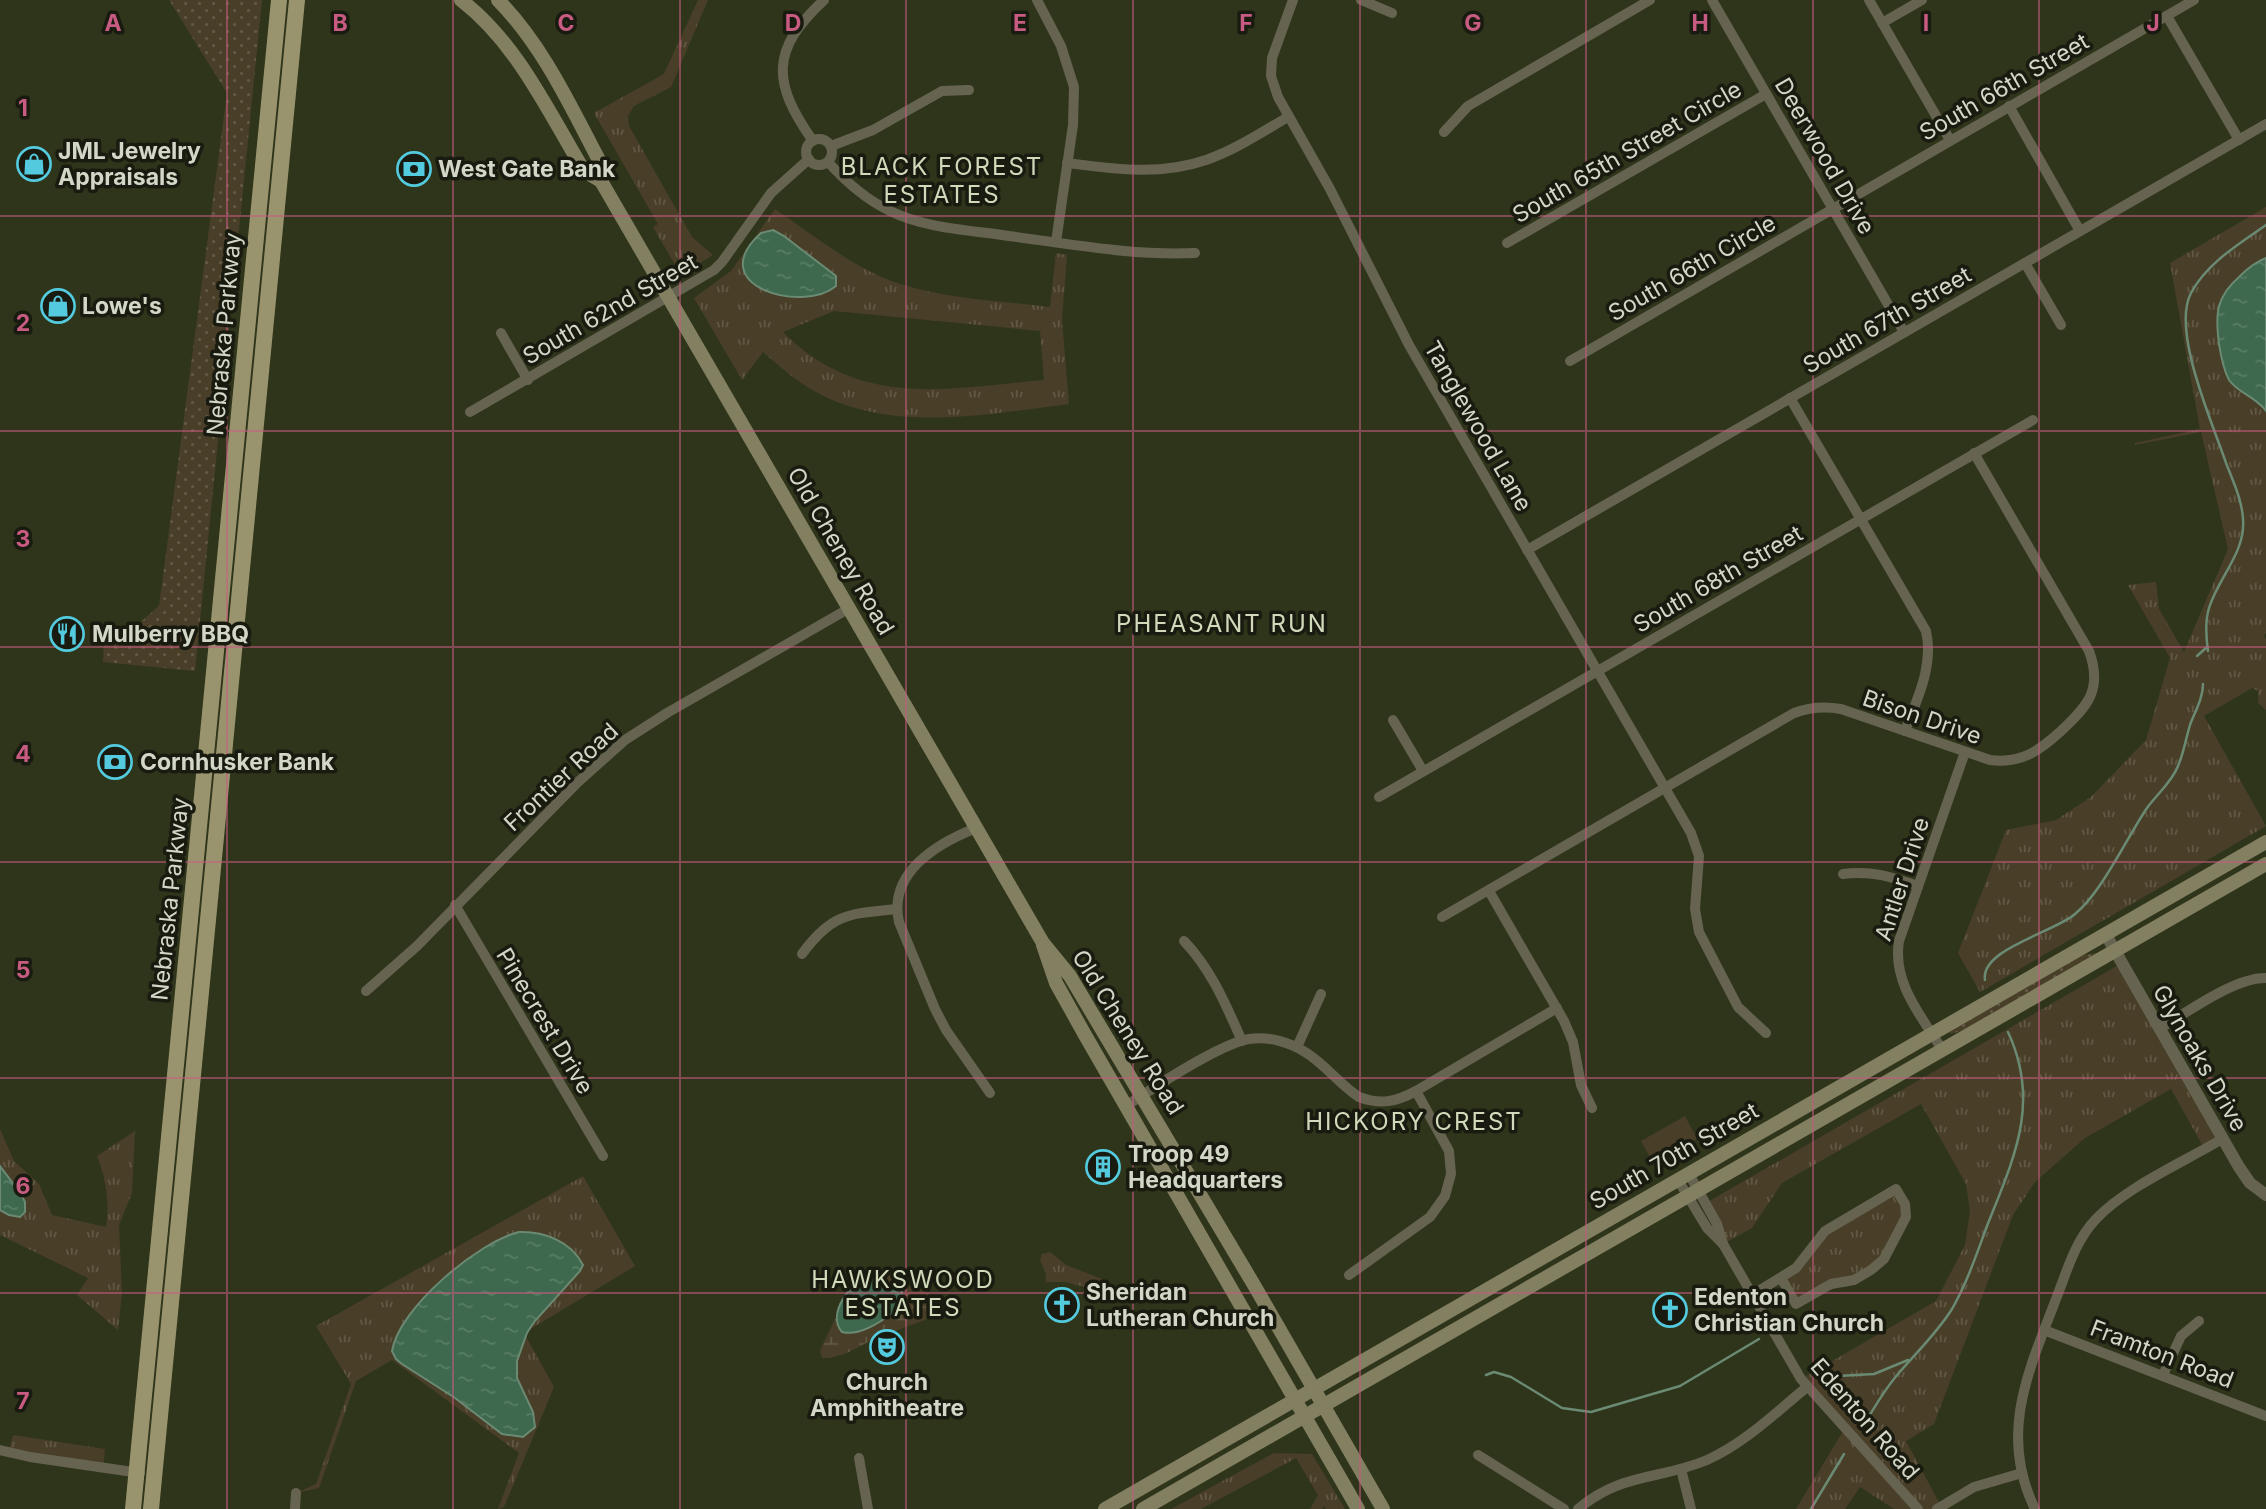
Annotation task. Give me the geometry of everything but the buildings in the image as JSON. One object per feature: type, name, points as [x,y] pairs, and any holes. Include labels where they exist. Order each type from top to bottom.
[{"type":"main road","name":"Nebraska Parkway","points":[[133,1509],[279,0]]},
{"type":"main road","name":"Nebraska Parkway","points":[[151,1509],[297,0]]},
{"type":"main road","name":"Old Cheney Road","points":[[461,0],[504,41],[584,171],[601,181]]},
{"type":"main road","name":"Old Cheney Road","points":[[498,0],[521,25],[539,51],[600,162],[601,181],[848,609],[1043,943],[1070,976],[1383,1509]]},
{"type":"main road","name":"South 70th Street","points":[[1105,1509],[2266,842]]},
{"type":"main road","name":"South 70th Street","points":[[1143,1509],[2266,864]]},
{"type":"main road","name":"Old Cheney Road","points":[[1043,943],[1056,983],[1358,1509]]},
{"type":"street","points":[[813,141],[788,99],[782,69],[790,40],[806,17],[824,0]]},
{"type":"street","points":[[1037,0],[1072,74],[1073,125],[1056,242]]},
{"type":"street","name":"Tanglewood Lane","points":[[1293,0],[1274,47],[1271,76],[1278,97],[1330,189],[1409,345],[1691,833],[1699,856],[1695,909],[1699,932],[1738,1007],[1766,1033]]},
{"type":"street","points":[[1362,0],[1392,13]]},
{"type":"street","points":[[1444,132],[1468,106],[1650,0]]},
{"type":"street","name":"Deerwood Drive","points":[[1712,0],[1904,332]]},
{"type":"street","points":[[1869,0],[1950,140]]},
{"type":"street","points":[[1882,23],[1922,0]]},
{"type":"street","name":"South 66th Street","points":[[1833,209],[2194,0]]},
{"type":"street","points":[[2167,16],[2239,140]]},
{"type":"street","points":[[831,146],[873,130],[942,91],[969,90]]},
{"type":"street","name":"South 65th Street Circle","points":[[1507,243],[1766,94]]},
{"type":"street","points":[[2009,106],[2080,231]]},
{"type":"street","points":[[1067,163],[1132,171],[1182,167],[1207,160],[1288,117]]},
{"type":"street","name":"South 67th Street","points":[[1527,550],[2266,124]]},
{"type":"street","points":[[813,141],[825,141],[831,146],[832,155],[828,162]]},
{"type":"street","points":[[813,141],[808,147],[809,159],[816,164],[828,162]]},
{"type":"street","name":"South 62nd Street","points":[[470,412],[669,298],[719,266],[777,186],[809,159]]},
{"type":"street","points":[[828,162],[867,198],[890,211],[934,225],[1157,254],[1195,253]]},
{"type":"street","name":"South 66th Circle","points":[[1570,361],[1833,209]]},
{"type":"street","points":[[2025,262],[2061,325]]},
{"type":"street","points":[[501,333],[528,380]]},
{"type":"street","points":[[1790,398],[1922,621],[1929,645],[1928,667],[1905,731]]},
{"type":"street","name":"South 68th Street","points":[[1379,797],[2033,420]]},
{"type":"street","name":"Bison Drive","points":[[1442,917],[1794,713],[1808,709],[1841,709],[2001,762],[2033,754],[2080,713],[2092,694],[2095,674],[2089,651],[1974,453]]},
{"type":"street","name":"Frontier Road","points":[[366,991],[417,946],[578,782],[625,740],[848,609]]},
{"type":"street","points":[[1393,720],[1423,771]]},
{"type":"street","name":"Antler Drive","points":[[1943,1051],[1904,987],[1897,963],[1899,941],[1965,752]]},
{"type":"street","points":[[976,828],[960,835],[912,867],[900,887],[896,909],[935,1009],[946,1030],[990,1093]]},
{"type":"street","points":[[1843,874],[1879,873],[1918,886]]},
{"type":"street","points":[[1489,891],[1573,1042],[1581,1085],[1592,1108]]},
{"type":"street","name":"Pinecrest Drive","points":[[455,905],[603,1156]]},
{"type":"street","points":[[802,954],[817,933],[835,920],[848,915],[896,909]]},
{"type":"street","name":"Glynoaks Drive","points":[[2106,935],[2222,1139],[2250,1183],[2266,1195]]},
{"type":"street","points":[[1184,941],[1197,954],[1210,974],[1242,1041]]},
{"type":"street","points":[[2159,1029],[2232,988],[2252,979],[2266,978]]},
{"type":"street","points":[[1297,1047],[1321,994]]},
{"type":"street","points":[[1126,1106],[1217,1052],[1242,1041],[1264,1038],[1297,1047],[1318,1061],[1349,1091],[1370,1101],[1392,1102],[1416,1091],[1557,1009]]},
{"type":"street","points":[[1349,1275],[1430,1217],[1446,1196],[1451,1174],[1449,1151],[1416,1091]]},
{"type":"street","points":[[2035,1509],[2022,1473],[2017,1438],[2020,1400],[2076,1248],[2095,1220],[2119,1199],[2222,1139]]},
{"type":"street","name":"Edenton Road","points":[[1684,1177],[1694,1194],[1707,1228],[1723,1244],[1807,1387],[1918,1509]]},
{"type":"street","points":[[1752,1295],[1796,1268],[1825,1231],[1896,1189],[1905,1204],[1906,1217],[1878,1266],[1854,1280],[1827,1286],[1796,1304],[1781,1278]]},
{"type":"street","points":[[2163,1375],[2181,1336],[2199,1321]]},
{"type":"street","name":"Framton Road","points":[[2044,1330],[2266,1416]]},
{"type":"street","points":[[1578,1509],[1604,1490],[1620,1483],[1681,1469],[1706,1460],[1736,1444],[1807,1387]]},
{"type":"street","points":[[0,1450],[30,1457],[154,1474]]},
{"type":"street","points":[[1478,1455],[1564,1509]]},
{"type":"street","points":[[859,1458],[868,1509]]},
{"type":"street","points":[[1681,1469],[1691,1509]]},
{"type":"street","points":[[1937,1509],[1974,1487],[2022,1473]]},
{"type":"street","points":[[295,1509],[296,1493]]},
{"type":"green space","points":[[169,0],[262,0],[195,671],[103,662],[104,644],[136,626],[159,606],[227,93]]},
{"type":"green space","points":[[698,0],[708,0],[671,87],[634,106],[628,116],[629,126],[692,237],[713,255],[681,275],[653,227],[658,224],[594,113],[664,74]]},
{"type":"green space","points":[[2266,207],[2266,710],[2258,703],[2258,691],[2252,688],[2204,716],[2266,826],[1980,992],[1958,953],[2006,830],[2056,820],[2091,797],[2146,740],[2170,658],[2128,585],[2156,582],[2159,609],[2184,652],[2228,549],[2201,432],[2135,443],[2200,429],[2170,263]]},
{"type":"green space","points":[[775,209],[835,251],[883,278],[918,289],[956,296],[1050,307],[1056,253],[1067,255],[1062,320],[1069,404],[973,416],[907,417],[875,413],[814,391],[763,352],[742,380],[694,298],[731,271]],"holes":[[[834,311],[1040,331],[1044,380],[938,389],[873,383],[842,373],[812,357],[783,332]]]},
{"type":"green space","points":[[2096,953],[1965,1030],[1950,1034],[1949,1032],[2083,955]]},
{"type":"green space","points":[[2122,963],[2222,1139],[2205,1150],[2171,1089],[2085,1138],[2035,1182],[2013,1215],[1934,1424],[1906,1441],[1941,1506],[1937,1509],[1894,1509],[1860,1487],[1845,1509],[1796,1509],[1845,1428],[1801,1379],[1936,1301],[1965,1245],[1970,1211],[1966,1184],[1921,1104],[1782,1183],[1752,1228],[1723,1244],[1706,1203]]},
{"type":"green space","points":[[1685,1116],[1697,1139],[1653,1163],[1641,1141]]},
{"type":"green space","points":[[0,1129],[14,1161],[39,1184],[52,1215],[106,1227],[106,1191],[97,1156],[135,1131],[132,1193],[119,1225],[122,1293],[118,1330],[77,1295],[88,1278],[0,1235]]},
{"type":"green space","points":[[583,1176],[635,1266],[524,1333],[554,1387],[504,1507],[498,1509],[519,1453],[392,1360],[356,1381],[319,1488],[296,1493],[316,1484],[351,1384],[316,1326]]},
{"type":"green space","points":[[1896,1189],[1906,1210],[1884,1259],[1846,1283],[1796,1304],[1781,1278],[1813,1244]]},
{"type":"green space","points":[[1050,1252],[1066,1265],[1102,1279],[1100,1291],[1065,1282],[1046,1282],[1046,1274],[1040,1260],[1042,1254]]},
{"type":"green space","points":[[878,1270],[895,1276],[908,1286],[929,1293],[935,1306],[925,1320],[876,1338],[847,1353],[822,1358],[821,1348],[839,1311],[837,1319],[897,1287],[873,1277],[858,1280],[863,1273]]},
{"type":"green space","points":[[13,1435],[105,1449],[103,1468],[8,1453]]},
{"type":"green space","points":[[1274,1453],[1312,1454],[1345,1509],[1326,1509],[1324,1506],[1322,1509],[1310,1509],[1318,1495],[1296,1458],[1201,1509],[1171,1509]]},
{"type":"water","points":[[773,230],[836,276],[836,286],[821,294],[782,296],[764,290],[750,280],[743,268],[746,252],[761,233]]},
{"type":"water","points":[[2266,258],[2266,411],[2229,380],[2221,358],[2217,323],[2219,306],[2226,291],[2246,270]]},
{"type":"water","points":[[0,1166],[25,1202],[25,1212],[20,1217],[0,1210]]},
{"type":"water","points":[[519,1232],[537,1233],[556,1239],[571,1250],[583,1265],[534,1322],[517,1361],[517,1378],[533,1412],[535,1427],[523,1437],[502,1434],[455,1398],[402,1364],[392,1351],[409,1316],[443,1279],[483,1249]]},
{"type":"water","points":[[869,1275],[901,1289],[903,1298],[900,1308],[865,1330],[842,1332],[837,1316],[843,1299],[855,1284]]},
{"type":"waterway","points":[[2208,651],[2206,629],[2209,608],[2236,554],[2243,531],[2243,519],[2237,491],[2196,378],[2186,330],[2186,310],[2191,293],[2206,272],[2224,255],[2266,225]]},
{"type":"waterway","points":[[2197,656],[2207,647]]},
{"type":"waterway","points":[[1985,980],[1987,969],[1994,959],[2006,950],[2065,921],[2095,893],[2147,808],[2175,772],[2203,684]]},
{"type":"waterway","points":[[1865,1423],[1898,1374],[1952,1309],[2006,1177],[2020,1130],[2023,1107],[2018,1058],[2008,1032]]},
{"type":"waterway","points":[[1486,1375],[1494,1372],[1511,1377],[1562,1408],[1591,1412],[1680,1386],[1759,1339]]},
{"type":"waterway","points":[[1820,1377],[1874,1374],[1908,1360]]},
{"type":"waterway","points":[[1811,1509],[1844,1454]]},
{"type":"place","name":"JML Jewelry Appraisals","points":[[34,164]]},
{"type":"place","name":"West Gate Bank","points":[[414,169]]},
{"type":"place","name":"Lowe's","points":[[58,306]]},
{"type":"place","name":"Mulberry BBQ","points":[[67,634]]},
{"type":"place","name":"Cornhusker Bank","points":[[115,762]]},
{"type":"place","name":"Troop 49 Headquarters","points":[[1103,1167]]},
{"type":"place","name":"Sheridan Lutheran Church","points":[[1062,1305]]},
{"type":"place","name":"Edenton Christian Church","points":[[1670,1310]]},
{"type":"place","name":"Church Amphitheatre","points":[[887,1347]]},
{"type":"district","name":"BLACK FOREST ESTATES","points":[[942,181]]},
{"type":"district","name":"PHEASANT RUN","points":[[1222,624]]},
{"type":"district","name":"HICKORY CREST","points":[[1414,1122]]},
{"type":"district","name":"HAWKSWOOD ESTATES","points":[[903,1294]]}]
